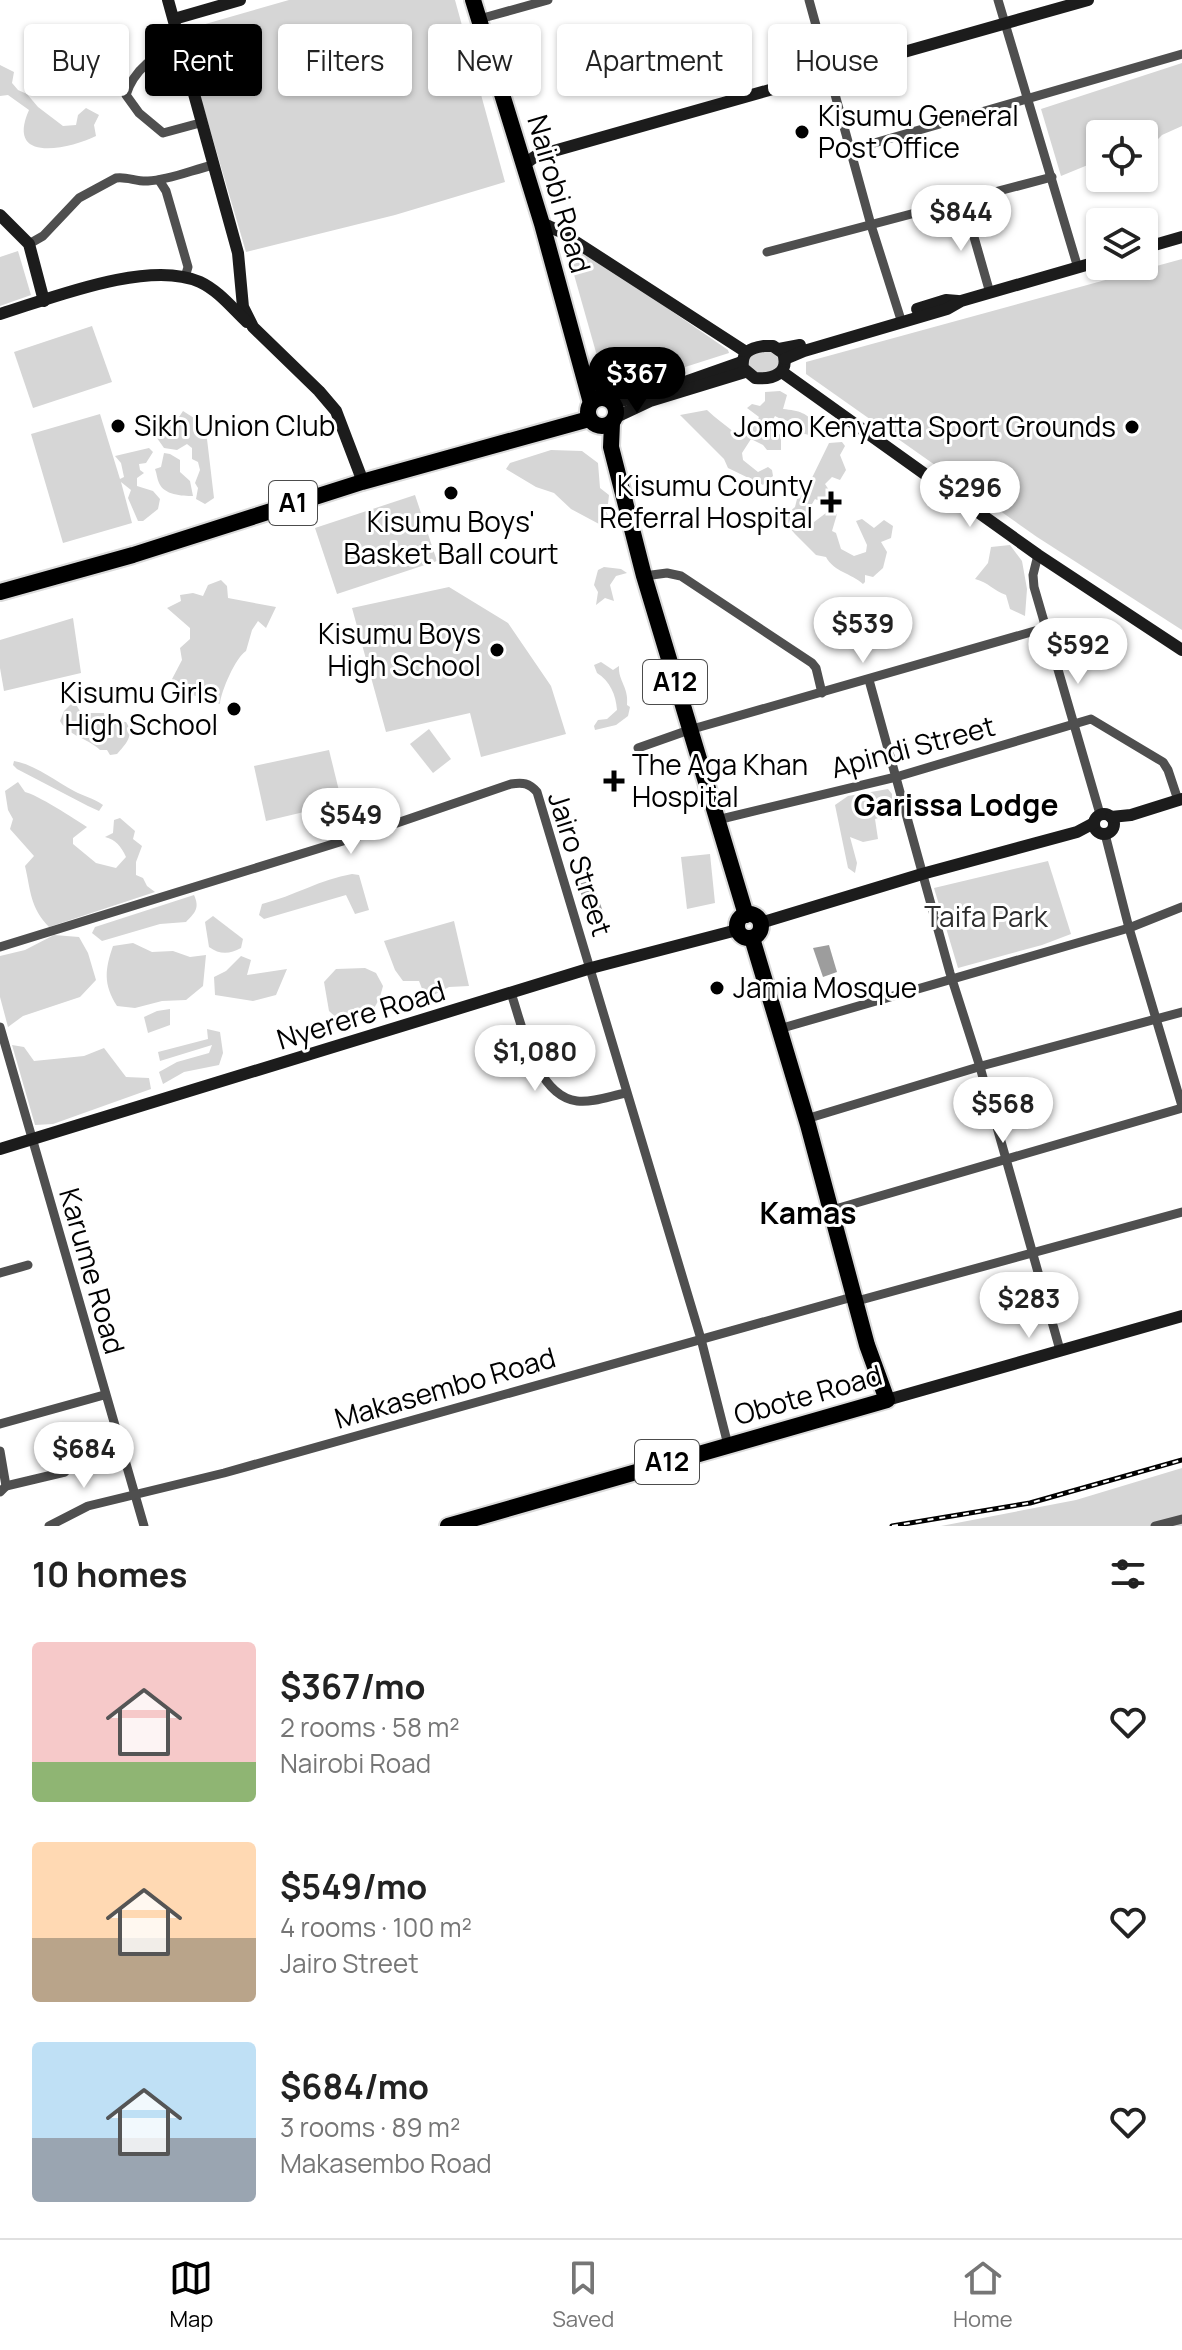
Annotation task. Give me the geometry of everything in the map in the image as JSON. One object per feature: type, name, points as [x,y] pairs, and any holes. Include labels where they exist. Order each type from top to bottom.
[{"type":"highway","name":"Nairobi Road","points":[[476,0],[601,413]]},
{"type":"highway","name":"Nairobi Road","points":[[476,0],[601,413]]},
{"type":"highway","name":"A12","points":[[601,413],[644,576],[806,1119],[857,1298],[867,1345],[887,1400]]},
{"type":"highway","name":"A1","points":[[0,590],[133,555],[361,478],[601,413]]},
{"type":"highway","name":"Obote Road","points":[[448,1526],[887,1400]]},
{"type":"main road","points":[[168,0],[175,24]]},
{"type":"main road","points":[[174,19],[240,0]]},
{"type":"main road","points":[[907,52],[1088,0]]},
{"type":"main road","points":[[526,163],[536,156],[768,91]]},
{"type":"main road","points":[[193,96],[238,253],[243,307],[253,327]]},
{"type":"main road","points":[[0,215],[29,244],[44,301]]},
{"type":"main road","points":[[544,224],[559,231],[745,362],[761,379],[772,378],[782,372]]},
{"type":"main road","points":[[1158,244],[1182,237]]},
{"type":"main road","points":[[782,354],[790,349],[947,309],[961,301],[1086,265]]},
{"type":"main road","points":[[0,314],[142,275],[185,277],[208,286],[319,391],[336,411],[361,478]]},
{"type":"main road","points":[[601,413],[650,401],[745,362],[764,346],[782,354]]},
{"type":"main road","points":[[782,354],[782,372]]},
{"type":"main road","points":[[782,372],[1038,555],[1182,650]]},
{"type":"main road","points":[[1103,824],[1180,800]]},
{"type":"main road","name":"Nyerere Road","points":[[0,1149],[591,968],[749,927],[922,874],[1103,824]]},
{"type":"main road","name":"Obote Road","points":[[887,1400],[1182,1316]]},
{"type":"street","points":[[483,18],[548,0]]},
{"type":"street","points":[[809,0],[815,24]]},
{"type":"street","points":[[998,0],[1078,268]]},
{"type":"street","points":[[850,150],[1182,54]]},
{"type":"street","points":[[145,66],[129,85],[126,95],[139,113],[163,133],[200,123]]},
{"type":"street","points":[[834,96],[901,319]]},
{"type":"street","points":[[29,244],[43,236],[79,198],[116,178],[159,180],[213,165]]},
{"type":"street","points":[[767,252],[1052,177]]},
{"type":"street","points":[[159,180],[166,191],[188,267],[185,277]]},
{"type":"street","points":[[964,202],[990,293]]},
{"type":"street","points":[[832,1210],[1182,1107],[1034,587],[1033,575],[1038,555]]},
{"type":"street","points":[[644,576],[667,573],[681,576],[812,663],[822,693]]},
{"type":"street","points":[[638,748],[689,730],[1045,628]]},
{"type":"street","points":[[869,680],[952,980],[980,1067],[1060,1350]]},
{"type":"street","name":"Apindi Street","points":[[717,820],[896,777],[1091,719],[1163,762],[1180,800]]},
{"type":"street","name":"Jairo Street","points":[[0,947],[359,836],[520,782],[528,784],[537,792],[591,968],[701,1339],[728,1445]]},
{"type":"street","points":[[779,1029],[1129,928],[1182,907]]},
{"type":"street","points":[[511,993],[532,1058],[561,1095],[572,1101],[584,1101],[626,1093]]},
{"type":"street","points":[[806,1119],[1182,1012]]},
{"type":"street","name":"Karume Road","points":[[0,1027],[144,1526]]},
{"type":"street","name":"Makasembo Road","points":[[49,1526],[88,1506],[1182,1212]]},
{"type":"street","points":[[0,1273],[28,1265]]},
{"type":"street","points":[[0,1424],[104,1395]]},
{"type":"street","points":[[0,1451],[3,1489],[65,1472]]},
{"type":"street","points":[[1155,1526],[1182,1519]]},
{"type":"green space","points":[[289,0],[455,0],[462,24],[428,24],[428,96],[481,96],[505,182],[395,215],[246,252],[200,96],[262,96],[262,24],[205,24]]},
{"type":"green space","points":[[1182,63],[1182,126],[1158,139],[1158,120],[1086,120],[1086,166],[1061,176],[1041,109]]},
{"type":"green space","points":[[0,65],[14,72],[12,83],[24,96],[29,96],[63,126],[76,125],[78,115],[86,108],[99,115],[94,125],[96,136],[57,148],[33,145],[26,139],[24,127],[29,110],[8,95],[0,96]]},
{"type":"green space","points":[[573,243],[729,353],[638,382],[618,380],[605,373],[601,370],[569,257],[569,247]]},
{"type":"green space","points":[[18,251],[31,295],[0,306],[0,257]]},
{"type":"green space","points":[[1182,259],[1182,630],[1037,537],[806,374],[806,362],[1105,280],[1158,280],[1158,266]]},
{"type":"green space","points":[[92,326],[112,382],[33,408],[14,352]]},
{"type":"green space","points":[[775,349],[783,365],[764,376],[748,370],[749,354]]},
{"type":"green space","points":[[780,391],[787,395],[783,409],[802,413],[816,427],[809,435],[801,433],[799,426],[775,416],[771,423],[772,431],[781,435],[781,450],[767,450],[751,439],[742,453],[743,460],[758,472],[768,467],[772,470],[773,476],[763,485],[728,468],[724,459],[680,415],[707,410],[736,434],[751,431],[759,417],[747,408],[752,404],[760,406],[765,401],[765,392]]},
{"type":"green space","points":[[183,411],[194,418],[207,439],[214,498],[205,504],[196,499],[198,488],[195,483],[200,470],[198,462],[192,459],[192,448],[187,444],[177,450],[164,448],[157,438],[162,425],[174,417],[177,420]]},
{"type":"green space","points":[[100,414],[120,479],[124,477],[121,463],[115,456],[149,448],[153,452],[146,463],[139,464],[144,473],[137,478],[137,486],[153,491],[160,499],[158,509],[143,521],[138,521],[128,498],[131,490],[121,482],[132,523],[63,543],[31,434]]},
{"type":"green space","points":[[842,442],[845,446],[840,455],[846,470],[840,480],[832,477],[825,484],[829,490],[824,503],[815,499],[806,514],[814,522],[826,513],[837,514],[832,531],[836,533],[841,549],[854,556],[866,552],[867,545],[856,521],[862,519],[874,528],[884,520],[893,526],[891,538],[881,542],[887,552],[883,568],[873,577],[865,575],[863,584],[833,566],[826,557],[816,555],[789,527],[787,514],[808,486],[829,443]]},
{"type":"green space","points":[[551,450],[582,451],[598,463],[600,488],[609,495],[607,513],[611,522],[599,524],[571,509],[554,493],[536,487],[506,469],[510,463]]},
{"type":"green space","points":[[164,453],[180,460],[180,472],[190,481],[193,496],[174,494],[161,487],[155,469],[161,467]]},
{"type":"green space","points":[[415,495],[437,561],[337,594],[315,528]]},
{"type":"green space","points":[[1010,545],[1022,561],[1027,589],[1025,616],[1010,609],[1006,595],[975,579],[988,563],[991,547]]},
{"type":"green space","points":[[604,567],[627,573],[616,576],[610,585],[614,601],[605,598],[596,605],[598,592],[594,585],[598,570]]},
{"type":"green space","points":[[221,580],[227,586],[228,598],[276,607],[266,628],[258,621],[252,630],[246,651],[230,675],[220,704],[209,695],[199,697],[189,694],[171,681],[182,660],[180,648],[190,639],[190,628],[167,608],[181,601],[180,595],[193,593],[203,596],[208,585]]},
{"type":"green space","points":[[449,587],[508,623],[551,686],[566,734],[481,757],[470,713],[386,732],[352,608]]},
{"type":"green space","points":[[73,618],[81,673],[4,691],[0,640]]},
{"type":"green space","points":[[601,662],[613,670],[619,666],[630,707],[628,716],[616,725],[595,730],[598,720],[607,719],[617,710],[612,689],[594,665]]},
{"type":"green space","points":[[74,701],[81,713],[104,713],[105,721],[126,722],[129,735],[117,754],[110,755],[107,750],[100,750],[64,726],[60,721],[64,711]]},
{"type":"green space","points":[[429,729],[451,759],[433,773],[410,744]]},
{"type":"green space","points":[[329,750],[342,803],[266,821],[254,766]]},
{"type":"green space","points":[[14,761],[38,770],[103,805],[99,811],[88,806],[17,769]]},
{"type":"green space","points":[[18,782],[25,792],[87,827],[73,838],[73,844],[96,863],[116,868],[126,857],[118,844],[105,837],[113,833],[114,820],[120,818],[135,831],[133,839],[142,846],[136,862],[136,875],[143,878],[155,892],[49,927],[38,913],[30,891],[25,866],[34,856],[10,829],[13,819],[5,791]]},
{"type":"green space","points":[[888,789],[892,794],[892,820],[885,816],[875,819],[878,839],[863,842],[850,837],[857,863],[855,873],[848,868],[835,805],[848,796]]},
{"type":"green space","points":[[710,854],[715,903],[687,909],[681,857]]},
{"type":"green space","name":"Taifa Park","points":[[1048,861],[1071,934],[958,968],[934,888]]},
{"type":"green space","points":[[352,874],[359,875],[369,910],[355,914],[346,895],[264,919],[259,915],[262,904]]},
{"type":"green space","points":[[194,895],[196,910],[186,922],[160,924],[102,941],[92,933],[95,927]]},
{"type":"green space","points":[[213,916],[243,939],[241,948],[225,953],[209,947],[205,922]]},
{"type":"green space","points":[[454,921],[469,986],[449,987],[426,999],[419,981],[403,981],[395,970],[384,941]]},
{"type":"green space","points":[[54,935],[79,937],[88,953],[96,980],[80,997],[23,1016],[8,1027],[0,997],[0,956],[25,950]]},
{"type":"green space","points":[[133,943],[152,952],[173,951],[190,957],[206,955],[203,986],[186,1000],[162,1001],[135,1008],[117,1006],[107,983],[108,962],[113,946]]},
{"type":"green space","points":[[241,956],[251,960],[247,975],[287,969],[276,995],[253,1001],[215,995],[214,977],[226,971]]},
{"type":"green space","points":[[365,968],[376,973],[383,986],[377,1003],[363,1016],[339,1020],[329,1011],[324,982],[336,969]]},
{"type":"green space","points":[[170,1009],[170,1025],[148,1033],[144,1017]]},
{"type":"green space","points":[[207,1029],[220,1032],[223,1053],[219,1065],[184,1072],[163,1084],[159,1072],[177,1062],[209,1053],[212,1045],[160,1061],[158,1052],[208,1039]]},
{"type":"green space","points":[[12,1045],[24,1047],[34,1061],[84,1056],[104,1048],[126,1077],[149,1078],[151,1089],[53,1124],[35,1125]]},
{"type":"green space","points":[[1182,1468],[1182,1526],[941,1526],[1076,1500]]},
{"type":"shaded area","points":[[592,880],[603,912],[588,916],[578,884]]},
{"type":"shaded area","points":[[829,945],[837,972],[823,977],[813,948]]},
{"type":"railway","points":[[892,1526],[1030,1503],[1182,1460]]},
{"type":"place","name":"Kisumu General Post Office","points":[[802,132]]},
{"type":"place","name":"Sikh Union Club","points":[[118,426]]},
{"type":"place","name":"Jomo Kenyatta Sport Grounds","points":[[1132,427]]},
{"type":"place","name":"Kisumu Boys' Basket Ball court","points":[[451,493]]},
{"type":"place","name":"Kisumu County Referral Hospital","points":[[831,502]]},
{"type":"place","name":"Kisumu Boys High School","points":[[497,650]]},
{"type":"place","name":"Kisumu Girls High School","points":[[234,709]]},
{"type":"place","name":"The Aga Khan Hospital","points":[[614,781]]},
{"type":"place","name":"Jamia Mosque","points":[[717,988]]},
{"type":"district","name":"Garissa Lodge","points":[[956,806]]},
{"type":"district","name":"Kamas","points":[[808,1214]]}]
